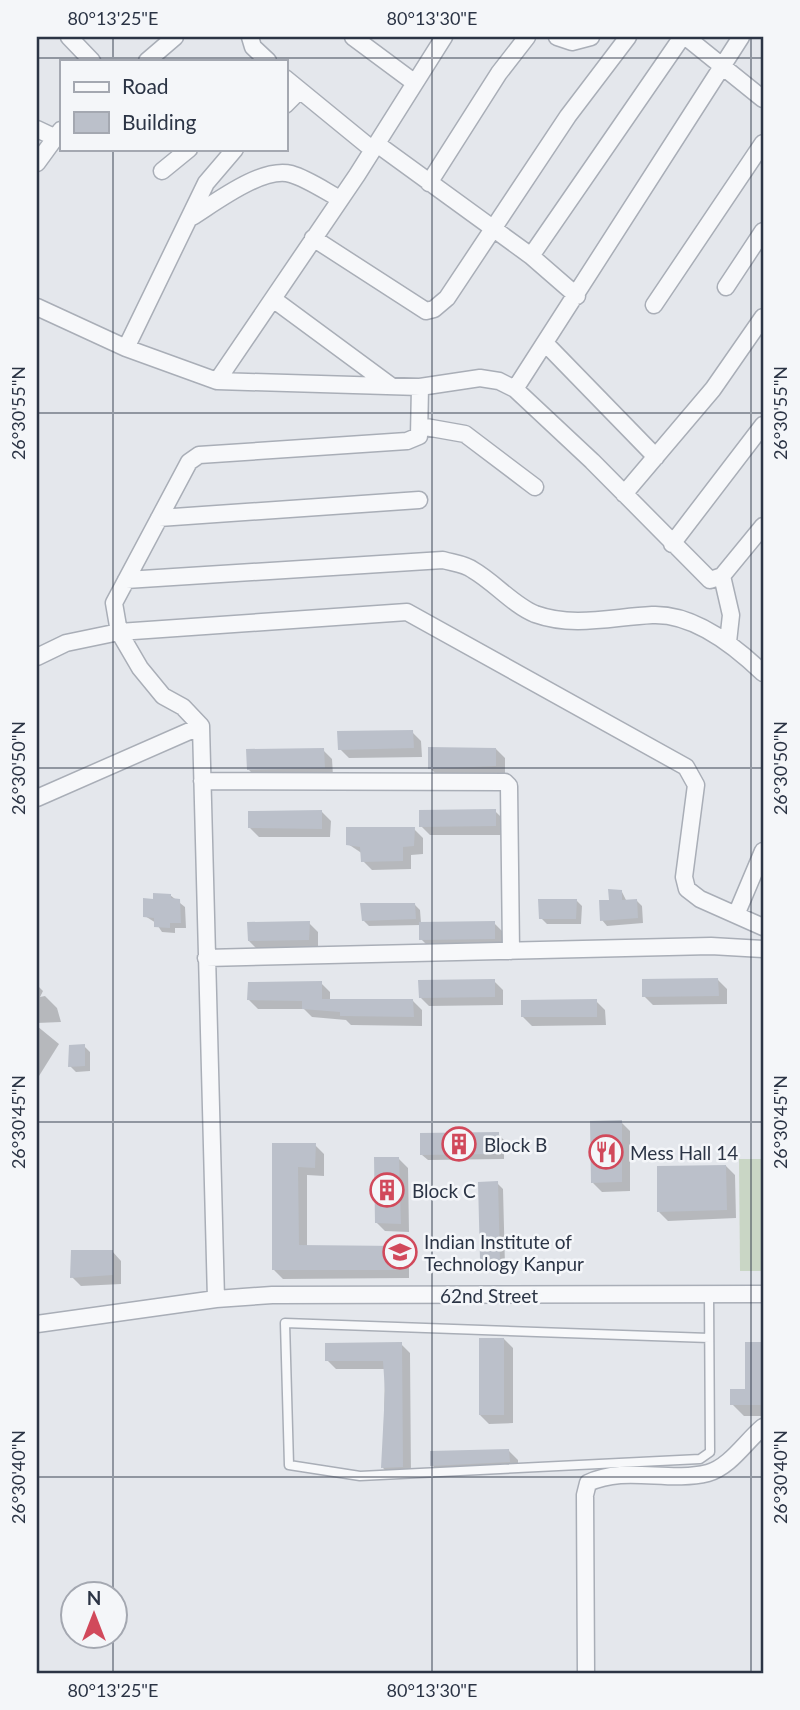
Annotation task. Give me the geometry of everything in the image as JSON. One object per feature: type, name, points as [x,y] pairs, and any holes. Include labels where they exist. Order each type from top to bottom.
[{"type":"street","points":[[148,60],[174,37]]},
{"type":"street","points":[[250,37],[253,47],[267,60]]},
{"type":"street","points":[[353,37],[415,83]]},
{"type":"street","points":[[218,381],[375,147],[444,37]]},
{"type":"street","points":[[429,183],[499,73],[527,37]]},
{"type":"street","points":[[557,37],[572,42],[591,37]]},
{"type":"street","points":[[313,238],[426,311],[434,309],[447,298],[568,116],[628,37]]},
{"type":"street","points":[[531,256],[684,37],[763,99]]},
{"type":"street","points":[[515,389],[741,37]]},
{"type":"street","points":[[73,38],[91,60]]},
{"type":"street","points":[[287,80],[375,147],[531,256],[577,296]]},
{"type":"street","points":[[287,102],[299,91]]},
{"type":"street","points":[[37,129],[58,134],[37,163]]},
{"type":"street","points":[[654,305],[763,143]]},
{"type":"street","points":[[162,171],[188,150]]},
{"type":"street","points":[[126,348],[206,183],[234,150]]},
{"type":"street","points":[[192,216],[252,181],[272,174],[290,174],[340,199]]},
{"type":"street","points":[[726,287],[763,231]]},
{"type":"street","points":[[273,299],[391,386]]},
{"type":"street","points":[[37,307],[126,348],[218,381],[420,387],[480,378],[499,381],[515,389],[624,494],[706,579],[722,576],[763,526]]},
{"type":"street","points":[[624,494],[713,389],[763,317]]},
{"type":"street","points":[[546,344],[656,457]]},
{"type":"street","points":[[216,1299],[201,726],[183,707],[163,696],[140,668],[119,632],[114,603],[189,462],[199,455],[407,441],[419,436],[420,387]]},
{"type":"street","points":[[672,544],[763,425]]},
{"type":"street","points":[[420,426],[465,434],[535,487]]},
{"type":"street","points":[[159,518],[419,500]]},
{"type":"street","points":[[126,580],[443,560],[471,568],[533,613],[571,622],[655,614],[683,621],[728,642],[763,673]]},
{"type":"street","points":[[722,576],[731,615],[728,642]]},
{"type":"street","points":[[37,657],[66,643],[119,632],[407,612],[686,767],[696,785],[684,877],[687,890],[763,927]]},
{"type":"street","points":[[37,798],[201,726]]},
{"type":"street","points":[[202,781],[505,782],[509,786],[510,951]]},
{"type":"street","points":[[736,915],[763,851]]},
{"type":"street","points":[[205,958],[711,946],[763,949]]},
{"type":"street","name":"62nd Street","points":[[37,1324],[216,1299],[272,1295],[763,1294]]},
{"type":"street","points":[[586,1673],[585,1495],[588,1483],[605,1475],[709,1472],[725,1464],[763,1427]]},
{"type":"lane","points":[[709,1294],[710,1452],[700,1459],[360,1476],[289,1465],[285,1323],[709,1338]]},
{"type":"green space","points":[[739,1159],[763,1159],[763,1271],[740,1271]]},
{"type":"building","points":[[413,730],[414,748],[338,750],[337,731]]},
{"type":"building","points":[[428,747],[496,748],[496,766],[428,769]]},
{"type":"building","points":[[324,748],[325,768],[247,770],[246,749]]},
{"type":"building","points":[[496,809],[496,826],[419,827],[419,810]]},
{"type":"building","points":[[322,810],[322,829],[248,828],[248,811]]},
{"type":"building","points":[[346,827],[415,827],[414,846],[403,847],[403,861],[361,862],[360,847],[346,845]]},
{"type":"building","points":[[608,889],[622,890],[622,900],[637,899],[638,918],[600,921],[599,900],[609,900]]},
{"type":"building","points":[[153,893],[171,894],[171,898],[180,899],[181,923],[170,923],[170,928],[154,927],[154,918],[143,917],[143,898],[153,899]]},
{"type":"building","points":[[538,899],[577,899],[576,919],[539,919]]},
{"type":"building","points":[[360,903],[415,903],[416,919],[362,921]]},
{"type":"building","points":[[310,921],[309,940],[248,941],[247,922]]},
{"type":"building","points":[[495,921],[495,939],[419,940],[419,922]]},
{"type":"building","points":[[718,978],[719,996],[642,997],[642,979]]},
{"type":"building","points":[[495,979],[495,997],[419,998],[418,980]]},
{"type":"building","points":[[322,981],[322,999],[413,999],[414,1017],[340,1016],[340,1012],[302,1009],[302,1001],[247,1000],[248,982]]},
{"type":"building","points":[[597,999],[597,1017],[521,1017],[521,1000]]},
{"type":"building","points":[[85,1044],[85,1066],[68,1067],[69,1045]]},
{"type":"building","name":"Mess Hall 14","points":[[622,1120],[622,1182],[591,1183],[590,1121]]},
{"type":"building","name":"Block B","points":[[499,1132],[499,1154],[420,1155],[420,1133]]},
{"type":"building","points":[[272,1143],[316,1143],[315,1168],[298,1167],[299,1245],[400,1246],[401,1270],[272,1270]]},
{"type":"building","name":"Block C","points":[[374,1157],[399,1157],[401,1224],[375,1223]]},
{"type":"building","points":[[726,1165],[727,1210],[657,1212],[657,1166]]},
{"type":"building","points":[[498,1181],[500,1261],[480,1260],[478,1182]]},
{"type":"building","points":[[71,1250],[113,1250],[113,1275],[70,1278]]},
{"type":"building","points":[[479,1338],[504,1338],[504,1415],[479,1415]]},
{"type":"building","points":[[402,1342],[403,1467],[381,1468],[385,1391],[383,1361],[325,1361],[325,1343]]},
{"type":"building","points":[[745,1342],[763,1342],[763,1405],[730,1405],[730,1389],[745,1389]]},
{"type":"building","points":[[509,1449],[510,1462],[430,1466],[430,1451]]},
{"type":"place","name":"Block B","points":[[459,1144]]},
{"type":"place","name":"Mess Hall 14","points":[[606,1152]]},
{"type":"place","name":"Block C","points":[[387,1190]]},
{"type":"place","name":"Indian Institute of Technology Kanpur","points":[[400,1252]]}]
